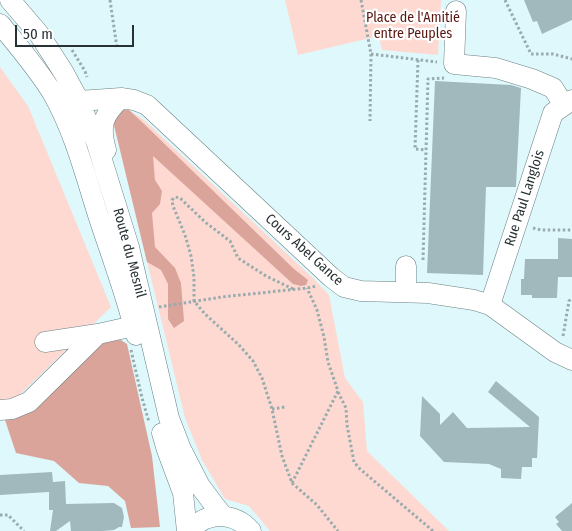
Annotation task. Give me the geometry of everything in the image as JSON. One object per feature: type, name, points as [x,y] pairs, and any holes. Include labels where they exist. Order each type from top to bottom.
[{"type":"street","name":"Route du Mesnil","points":[[10,0],[38,34],[64,73],[79,101],[97,144],[129,247],[169,418],[181,449],[200,486],[223,516]]},
{"type":"street","points":[[456,11],[451,64],[496,68],[532,79],[553,88],[568,102]]},
{"type":"street","name":"Route du Mesnil","points":[[0,22],[52,93],[67,125],[134,326],[167,450],[183,493],[189,531]]},
{"type":"street","points":[[0,22],[42,61],[64,94],[79,101],[67,125]]},
{"type":"street","points":[[121,98],[110,108],[103,121],[104,142],[129,247]]},
{"type":"street","name":"Cours Abel Gance","points":[[79,101],[121,98],[147,105],[344,287],[361,291],[428,292],[474,300],[490,305],[563,356]]},
{"type":"street","name":"Rue Paul Langlois","points":[[490,305],[553,113],[568,102]]},
{"type":"street","points":[[406,292],[414,266]]},
{"type":"street","points":[[45,342],[98,334],[134,326]]},
{"type":"street","points":[[0,410],[12,409],[29,402],[98,334]]},
{"type":"street","points":[[189,531],[203,520],[213,516],[236,519],[251,531]]},
{"type":"path","points":[[110,0],[117,48]]},
{"type":"path","points":[[361,0],[371,54],[370,121]]},
{"type":"path","points":[[505,0],[531,54],[553,54],[572,60]]},
{"type":"path","points":[[371,54],[451,64],[446,78],[428,79],[426,150],[414,266]]},
{"type":"path","points":[[418,60],[415,149],[426,150]]},
{"type":"path","points":[[293,289],[266,276],[238,258],[230,241],[180,198],[175,197],[172,200],[191,256],[194,277],[194,301],[205,314],[239,344],[253,361],[262,378],[272,410],[282,456],[292,483],[317,505],[338,531]]},
{"type":"path","points":[[516,224],[541,230],[572,230]]},
{"type":"path","points":[[152,308],[222,297],[308,288],[326,284],[331,277]]},
{"type":"path","points":[[308,288],[317,310],[328,362],[346,408],[346,425],[354,462],[432,531]]},
{"type":"path","points":[[563,356],[563,334],[569,301],[572,298]]},
{"type":"path","points":[[292,483],[338,391]]},
{"type":"path","points":[[272,410],[285,407]]},
{"type":"path","points":[[0,515],[8,515],[24,531]]},
{"type":"green space","name":"Place de l'Amitié entre Peuples","points":[[285,0],[441,0],[438,55],[382,50],[379,36],[298,55]]},
{"type":"green space","points":[[0,67],[28,106],[111,307],[12,402],[0,403]]},
{"type":"green space","points":[[116,110],[129,110],[144,120],[329,295],[345,378],[363,402],[367,451],[449,531],[270,531],[249,506],[225,499],[202,460],[185,418],[113,121]]},
{"type":"shaded area","points":[[116,110],[129,110],[294,269],[308,280],[306,285],[293,284],[153,156],[155,180],[162,191],[160,204],[152,213],[155,247],[175,268],[181,283],[184,321],[174,328],[168,319],[168,284],[161,270],[147,262],[113,121]]},
{"type":"shaded area","points":[[116,337],[127,344],[152,456],[160,527],[131,528],[125,501],[108,486],[79,483],[54,461],[16,453],[4,417],[33,407],[107,340]]},
{"type":"building","points":[[524,0],[572,0],[572,20],[542,34],[537,21],[533,22]]},
{"type":"building","points":[[435,81],[511,85],[521,88],[516,187],[486,187],[483,275],[427,273]]},
{"type":"building","points":[[558,238],[572,239],[572,277],[558,277],[557,298],[532,298],[532,295],[521,295],[521,279],[524,279],[525,259],[558,259]]},
{"type":"building","points":[[496,381],[539,417],[537,458],[532,458],[532,467],[522,467],[521,479],[501,478],[501,469],[489,464],[444,462],[420,436],[422,396],[440,414],[440,425],[453,412],[467,428],[530,427],[488,392]]},
{"type":"building","points":[[52,472],[53,482],[65,481],[66,504],[114,503],[122,508],[124,517],[122,527],[103,531],[71,531],[70,521],[56,531],[50,531],[53,510],[49,510],[49,492],[0,495],[0,475]]},
{"type":"building","points":[[572,503],[572,531],[562,531],[556,524],[559,522],[555,517]]}]
